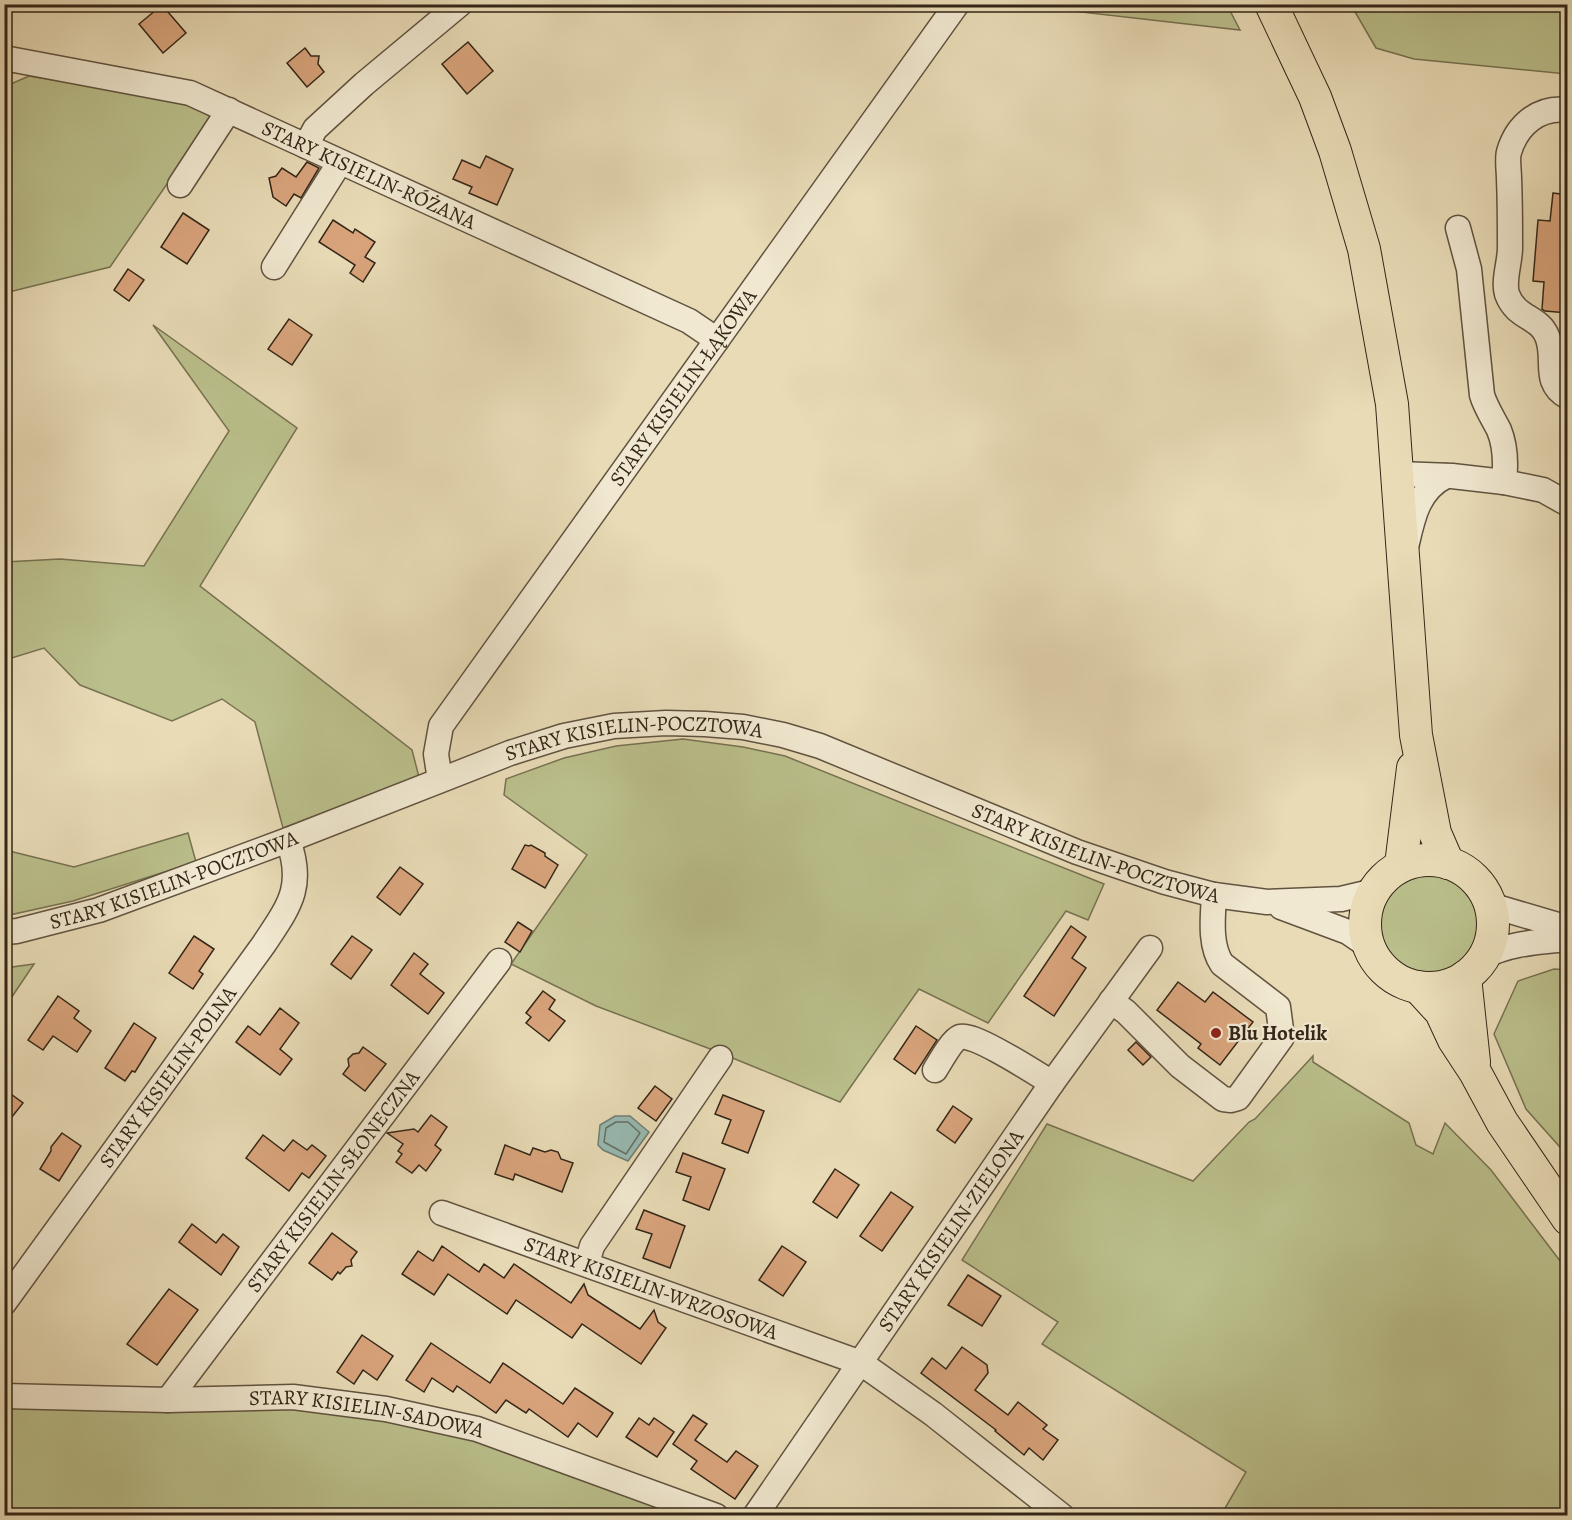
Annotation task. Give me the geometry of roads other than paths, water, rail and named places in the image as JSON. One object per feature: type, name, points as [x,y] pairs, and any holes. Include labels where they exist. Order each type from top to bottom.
[{"type":"main road","points":[[1271,4],[1315,97],[1335,151],[1364,249],[1392,404],[1416,735],[1435,833],[1448,863]]},
{"type":"main road","points":[[1401,865],[1404,855],[1416,735]]},
{"type":"main road","points":[[1430,859],[1448,863],[1476,881],[1490,903],[1494,928],[1490,945],[1474,967],[1446,987],[1418,987],[1400,981],[1378,962],[1370,947],[1365,928],[1367,907],[1384,878],[1401,865],[1430,859]]},
{"type":"main road","points":[[1474,967],[1475,1072]]},
{"type":"main road","points":[[1418,987],[1441,1012],[1454,1040],[1475,1072],[1502,1122],[1568,1219]]},
{"type":"street","points":[[306,146],[315,129],[364,84],[460,4]]},
{"type":"street","name":"STARY KISIELIN-ŁĄKOWA","points":[[440,780],[436,754],[441,726],[957,4]]},
{"type":"street","name":"STARY KISIELIN-RÓŻANA","points":[[4,58],[190,93],[689,321],[717,340]]},
{"type":"street","points":[[180,185],[229,110]]},
{"type":"street","points":[[1568,110],[1540,114],[1521,126],[1509,153],[1510,252],[1506,290],[1511,304],[1522,315],[1538,323],[1547,333],[1551,347],[1551,380],[1556,390],[1568,397]]},
{"type":"street","points":[[274,267],[340,162]]},
{"type":"street","points":[[1458,228],[1469,269],[1482,395],[1504,446],[1506,465],[1504,482]]},
{"type":"street","points":[[1398,474],[1504,482],[1543,490],[1568,504]]},
{"type":"street","points":[[1404,561],[1412,521],[1421,498],[1428,488],[1446,476]]},
{"type":"street","points":[[1543,490],[1568,487]]},
{"type":"street","name":"STARY KISIELIN-POCZTOWA","points":[[4,932],[17,931],[99,910],[288,840],[510,753],[564,736],[614,726],[666,723],[743,727],[820,746],[1077,852],[1165,882],[1214,895],[1267,902],[1341,899],[1375,891]]},
{"type":"street","name":"STARY KISIELIN-POLNA","points":[[4,1303],[284,913],[294,893],[296,875],[288,840]]},
{"type":"street","points":[[1111,1000],[1180,1066],[1223,1099],[1238,1098],[1282,1037],[1278,1007],[1222,964],[1217,956],[1214,932],[1214,895]]},
{"type":"street","name":"STARY KISIELIN-POCZTOWA","points":[[1267,902],[1348,932],[1370,947]]},
{"type":"street","points":[[1490,903],[1568,928]]},
{"type":"street","points":[[1474,967],[1498,949],[1514,944],[1568,939]]},
{"type":"street","name":"STARY KISIELIN-ZIELONA","points":[[755,1515],[861,1364],[1052,1083],[1150,948]]},
{"type":"street","name":"STARY KISIELIN-SŁONECZNA","points":[[168,1400],[499,961]]},
{"type":"street","points":[[935,1070],[957,1038],[964,1035],[982,1042],[1052,1083]]},
{"type":"street","points":[[587,1264],[592,1246],[720,1058]]},
{"type":"street","name":"STARY KISIELIN-WRZOSOWA","points":[[442,1213],[861,1364],[933,1414],[1062,1515]]},
{"type":"street","name":"STARY KISIELIN-SADOWA","points":[[4,1396],[168,1400],[293,1396],[421,1415],[477,1429],[716,1515]]},
{"type":"water","points":[[615,1116],[630,1116],[649,1132],[628,1161],[603,1150],[598,1145],[600,1125]]},
{"type":"place","name":"Blu Hotelik","points":[[1216,1033]]}]
